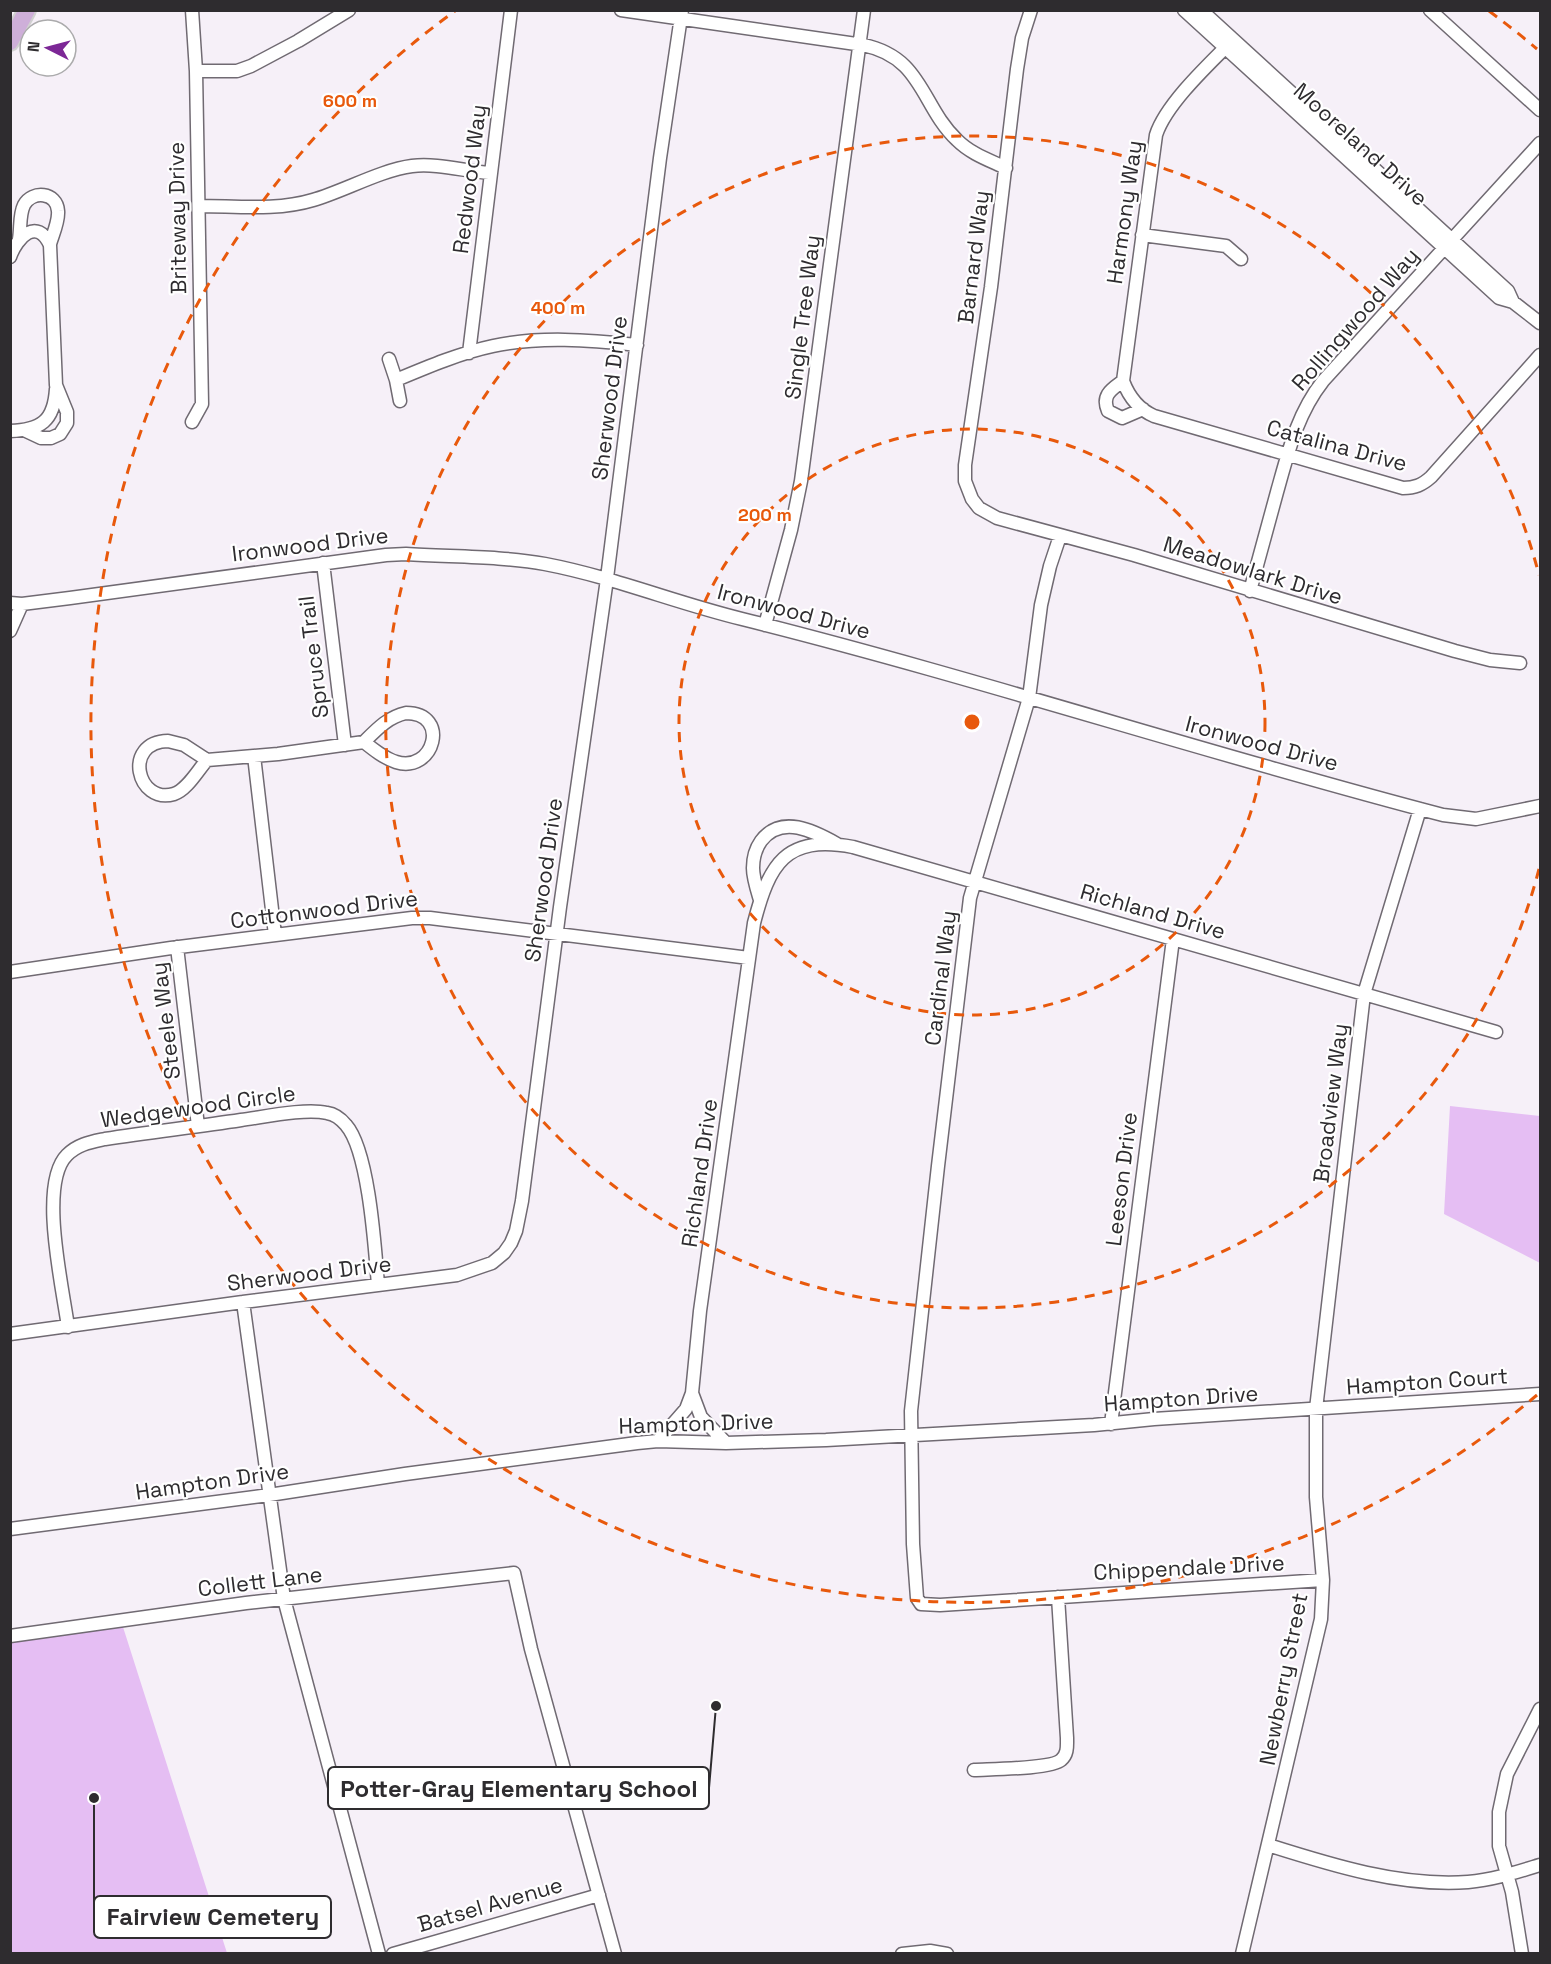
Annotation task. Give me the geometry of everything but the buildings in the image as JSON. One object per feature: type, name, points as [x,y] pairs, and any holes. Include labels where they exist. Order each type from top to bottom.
[{"type":"main road","points":[[10,42],[25,12]]},
{"type":"street","name":"Briteway Drive","points":[[192,10],[196,71],[202,404],[192,422]]},
{"type":"street","points":[[196,71],[237,70],[251,66],[349,10]]},
{"type":"street","name":"Redwood Way","points":[[469,353],[489,173],[511,10]]},
{"type":"street","points":[[621,10],[681,14],[881,49],[904,64],[916,77],[942,122],[957,140],[978,155],[1006,168]]},
{"type":"street","name":"Single Tree Way","points":[[765,624],[800,489],[864,10]]},
{"type":"street","name":"Barnard Way","points":[[978,506],[967,488],[965,465],[992,287],[1017,69],[1022,38],[1031,10]]},
{"type":"street","name":"Mooreland Drive","points":[[1184,10],[1229,44],[1449,244],[1508,291],[1513,302],[1540,323]]},
{"type":"street","name":"Mooreland Drive","points":[[1201,10],[1229,44]]},
{"type":"street","points":[[1430,10],[1540,111]]},
{"type":"street","name":"Sherwood Drive","points":[[10,1334],[441,1278],[492,1263],[511,1243],[522,1201],[556,933],[607,579],[660,158],[681,14]]},
{"type":"street","name":"Harmony Way","points":[[1123,381],[1153,145],[1158,126],[1173,105],[1229,44]]},
{"type":"street","name":"Rollingwood Way","points":[[1250,591],[1300,417],[1318,387],[1540,143]]},
{"type":"street","points":[[199,206],[265,206],[310,201],[393,170],[415,166],[438,166],[489,173]]},
{"type":"street","points":[[10,257],[19,239],[24,205],[32,197],[43,195],[53,199],[58,208],[58,218],[50,244]]},
{"type":"street","points":[[10,431],[38,426],[49,417],[55,405],[56,385],[50,244],[45,236],[36,232],[27,233],[19,239]]},
{"type":"street","points":[[1142,235],[1226,246],[1241,259]]},
{"type":"street","points":[[396,380],[469,353],[504,344],[581,340],[636,345]]},
{"type":"street","name":"Catalina Drive","points":[[1143,410],[1154,416],[1402,488],[1417,486],[1437,470],[1540,355]]},
{"type":"street","points":[[389,359],[400,401]]},
{"type":"street","points":[[1123,381],[1131,398],[1143,410],[1122,418],[1108,411],[1105,401],[1107,393],[1123,381]]},
{"type":"street","points":[[24,430],[48,439],[58,436],[65,429],[67,412],[56,385]]},
{"type":"street","name":"Meadowlark Drive","points":[[978,506],[997,518],[1134,555],[1455,651],[1490,660],[1520,663]]},
{"type":"street","name":"Cardinal Way","points":[[1058,1597],[940,1605],[919,1603],[913,1544],[910,1435],[913,1388],[970,898],[1029,698],[1041,605],[1060,536]]},
{"type":"street","name":"Ironwood Drive","points":[[10,610],[16,603],[406,554],[536,563],[607,579],[706,609],[1451,817],[1476,819],[1540,806]]},
{"type":"street","name":"Spruce Trail","points":[[323,563],[345,745]]},
{"type":"street","points":[[10,631],[16,603]]},
{"type":"street","points":[[207,760],[174,794],[161,794],[150,789],[141,780],[140,762],[144,752],[152,745],[162,741],[184,745],[207,760],[254,756],[364,742],[382,723],[406,713],[422,716],[434,733],[430,751],[419,759],[407,763],[393,761],[364,742]]},
{"type":"street","points":[[254,756],[275,935]]},
{"type":"street","name":"Broadview Way","points":[[1316,1409],[1364,994],[1420,809]]},
{"type":"street","points":[[760,900],[753,862],[758,846],[770,832],[783,827],[797,827],[839,845]]},
{"type":"street","name":"Richland Drive","points":[[658,1441],[686,1409],[692,1393],[700,1311],[754,923],[765,885],[776,866],[797,850],[810,845],[839,845],[1496,1032]]},
{"type":"street","name":"Cottonwood Drive","points":[[10,972],[177,947],[393,919],[421,918],[749,958]]},
{"type":"street","name":"Leeson Drive","points":[[1111,1424],[1173,939]]},
{"type":"street","name":"Steele Way","points":[[177,947],[198,1126]]},
{"type":"street","name":"Wedgewood Circle","points":[[69,1327],[55,1236],[52,1195],[60,1163],[83,1144],[198,1126],[318,1112],[331,1113],[344,1122],[355,1138],[359,1149],[370,1210],[378,1285]]},
{"type":"street","points":[[243,1302],[284,1599],[379,1953]]},
{"type":"street","name":"Richland Drive","points":[[692,1393],[701,1417],[726,1443]]},
{"type":"street","name":"Hampton Court","points":[[1316,1409],[1540,1394]]},
{"type":"street","name":"Hampton Drive","points":[[10,1529],[269,1495],[504,1460],[658,1441],[726,1443],[910,1435],[1111,1424],[1316,1409]]},
{"type":"street","name":"Newberry Street","points":[[1242,1953],[1321,1619],[1323,1580],[1316,1497],[1316,1409]]},
{"type":"street","name":"Collett Lane","points":[[10,1636],[284,1599],[514,1573],[531,1649],[599,1895]]},
{"type":"street","name":"Chippendale Drive","points":[[1058,1597],[1323,1580]]},
{"type":"street","points":[[974,1770],[1049,1765],[1061,1760],[1065,1755],[1058,1597]]},
{"type":"street","points":[[1522,1953],[1515,1908],[1499,1846],[1501,1799],[1513,1762],[1540,1709]]},
{"type":"street","points":[[1268,1845],[1353,1868],[1418,1880],[1469,1882],[1540,1865]]},
{"type":"street","points":[[599,1895],[615,1953]]},
{"type":"street","name":"Batsel Avenue","points":[[393,1953],[599,1895]]},
{"type":"street","points":[[902,1953],[930,1951],[947,1953]]},
{"type":"shaded area","points":[[1450,1106],[1540,1116],[1540,1263],[1444,1214]]},
{"type":"shaded area","points":[[123,1627],[227,1953],[11,1953],[11,1642]]},
{"type":"place","name":"Potter-Gray Elementary School","points":[[716,1706]]},
{"type":"place","name":"Fairview Cemetery","points":[[94,1798]]}]
